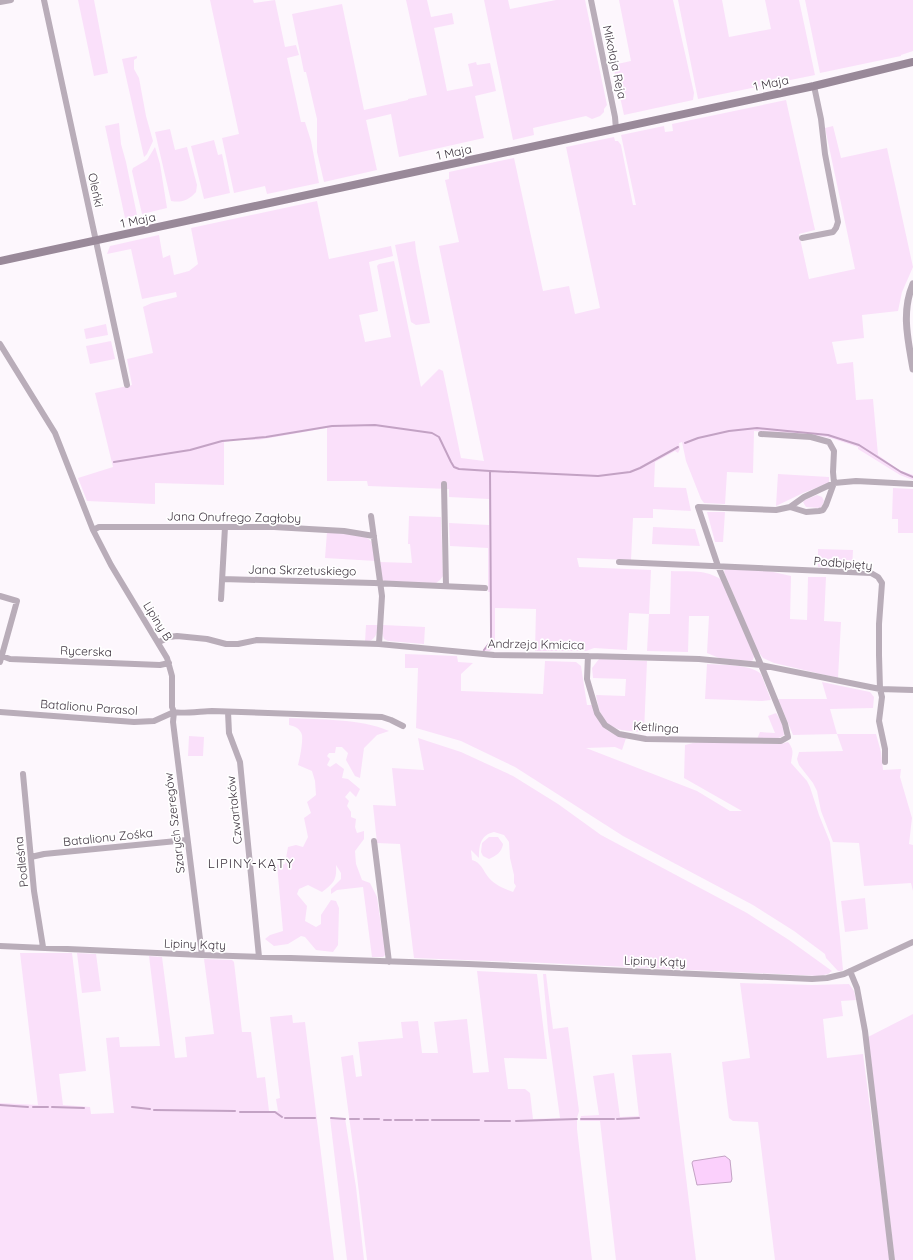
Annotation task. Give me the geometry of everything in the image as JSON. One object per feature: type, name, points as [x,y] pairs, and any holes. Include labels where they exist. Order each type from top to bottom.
[{"type":"main road","name":"1 Maja","points":[[0,260],[96,241],[616,129],[814,86],[913,62]]},
{"type":"street","points":[[0,2],[11,0]]},
{"type":"street","name":"Oleńki","points":[[44,0],[127,385]]},
{"type":"street","name":"Mikołaja Reja","points":[[591,0],[615,117],[616,129]]},
{"type":"street","points":[[802,238],[833,232],[838,222],[825,154],[822,119],[814,86]]},
{"type":"street","points":[[913,284],[907,302],[906,320],[913,369]]},
{"type":"street","name":"Lipiny B","points":[[0,344],[55,433],[93,530],[111,565],[159,642],[169,663],[172,676],[172,707],[174,712]]},
{"type":"street","points":[[761,434],[811,437],[832,444],[834,451],[834,483],[826,506],[823,510],[806,512],[790,507]]},
{"type":"street","points":[[761,665],[718,566],[698,507],[776,510],[790,507],[804,497],[834,483],[856,481],[913,484]]},
{"type":"street","points":[[444,484],[446,586]]},
{"type":"street","points":[[371,516],[381,583],[382,614],[380,644]]},
{"type":"street","name":"Jana Onufrego Zagłoby","points":[[93,530],[99,527],[274,527],[327,530],[360,533],[374,536]]},
{"type":"street","points":[[221,599],[224,528]]},
{"type":"street","name":"Podbipięty","points":[[619,562],[871,574],[878,577],[882,583],[879,624],[880,689],[882,697],[879,721],[885,748],[885,762]]},
{"type":"street","name":"Jana Skrzetuskiego","points":[[222,579],[381,583],[484,588]]},
{"type":"street","points":[[0,596],[17,601],[1,659]]},
{"type":"street","name":"Andrzeja Kmicica","points":[[159,642],[169,637],[177,636],[207,639],[226,644],[238,644],[256,640],[380,644],[494,655],[699,659],[761,665],[880,689],[913,690]]},
{"type":"street","name":"Ketlinga","points":[[588,656],[588,679],[597,713],[605,725],[614,732],[646,739],[782,741],[788,737],[785,724],[761,665]]},
{"type":"street","name":"Rycerska","points":[[1,659],[160,665],[169,663]]},
{"type":"street","points":[[174,712],[178,713],[193,711],[382,717],[402,726]]},
{"type":"street","name":"Batalionu Parasol","points":[[0,712],[134,722],[154,721],[174,712]]},
{"type":"street","name":"Szarych Szeregów","points":[[174,712],[173,722],[202,955]]},
{"type":"street","name":"Czwartaków","points":[[228,712],[229,733],[240,762],[259,957]]},
{"type":"street","name":"Podleśna","points":[[24,774],[31,857],[43,947]]},
{"type":"street","name":"Batalionu Zośka","points":[[31,857],[44,854],[187,840]]},
{"type":"street","points":[[374,841],[389,962]]},
{"type":"street","name":"Lipiny Kąty","points":[[0,946],[812,979],[827,978],[844,974],[913,942]]},
{"type":"street","points":[[850,971],[857,988],[865,1031],[892,1260]]},
{"type":"shaded area","points":[[78,0],[94,0],[108,73],[94,76]]},
{"type":"shaded area","points":[[210,0],[253,0],[254,3],[275,0],[285,47],[296,45],[299,55],[287,58],[301,122],[305,122],[311,141],[319,183],[267,194],[265,186],[234,193],[222,138],[239,134]]},
{"type":"shaded area","points":[[406,0],[427,0],[431,17],[452,13],[454,24],[434,28],[447,91],[473,86],[468,64],[476,62],[477,65],[490,63],[496,91],[475,96],[484,138],[399,157],[391,114],[366,120],[377,170],[324,182],[317,152],[317,119],[306,72],[304,72],[292,14],[342,4],[364,110],[427,95]]},
{"type":"shaded area","points":[[484,0],[508,0],[510,9],[556,0],[585,0],[607,105],[604,112],[600,116],[592,119],[586,116],[533,128],[534,135],[513,140]]},
{"type":"shaded area","points":[[619,0],[673,0],[694,93],[693,100],[624,115],[613,65],[631,61]]},
{"type":"shaded area","points":[[678,0],[722,0],[729,37],[771,29],[765,0],[799,0],[815,75],[698,99]]},
{"type":"shaded area","points":[[805,0],[913,0],[913,51],[901,56],[820,73]]},
{"type":"shaded area","points":[[137,56],[134,60],[134,69],[139,78],[146,116],[153,141],[144,157],[122,59]]},
{"type":"shaded area","points":[[786,100],[815,230],[799,234],[809,279],[855,269],[825,128],[833,126],[841,158],[887,148],[913,267],[902,292],[898,311],[862,315],[864,338],[832,342],[837,364],[853,362],[856,400],[873,399],[878,455],[899,470],[913,475],[913,480],[900,475],[858,449],[858,447],[834,439],[820,436],[754,431],[753,473],[727,472],[725,504],[704,503],[686,461],[682,442],[679,443],[680,449],[678,453],[675,451],[655,462],[654,487],[686,488],[691,511],[653,509],[653,518],[633,518],[631,560],[577,558],[579,567],[651,570],[649,614],[629,613],[627,650],[594,648],[586,651],[535,651],[536,609],[495,608],[495,645],[490,651],[482,651],[490,640],[488,548],[450,546],[449,523],[489,525],[489,499],[449,497],[449,489],[368,486],[367,481],[327,481],[327,428],[258,440],[236,440],[224,442],[224,485],[155,483],[155,504],[87,501],[78,478],[113,467],[95,393],[132,385],[127,359],[153,353],[143,307],[152,303],[177,297],[176,292],[142,299],[131,249],[107,254],[110,246],[159,235],[163,258],[170,255],[174,275],[189,271],[198,264],[191,228],[317,201],[329,259],[391,246],[393,256],[369,262],[378,311],[359,315],[365,342],[391,337],[377,266],[379,264],[394,261],[421,387],[439,369],[443,371],[461,458],[484,461],[439,246],[459,242],[445,180],[449,179],[449,172],[514,158],[543,291],[569,286],[575,314],[600,308],[566,147],[614,137],[615,141],[618,141],[621,145],[633,205],[636,205],[621,135],[664,126],[665,132],[673,131],[672,124]]},
{"type":"shaded area","points":[[119,123],[121,144],[137,215],[125,218],[105,126]]},
{"type":"shaded area","points":[[170,129],[175,150],[187,147],[197,185],[196,192],[191,197],[179,202],[171,201],[155,132]]},
{"type":"shaded area","points":[[214,140],[218,155],[222,154],[230,193],[204,199],[191,146]]},
{"type":"shaded area","points":[[155,147],[160,164],[167,208],[142,214],[132,171],[133,168],[147,160]]},
{"type":"shaded area","points":[[415,241],[430,323],[416,325],[411,322],[395,245]]},
{"type":"shaded area","points":[[106,324],[108,335],[86,339],[84,329]]},
{"type":"shaded area","points":[[111,341],[115,359],[90,364],[86,346]]},
{"type":"shaded area","points":[[778,474],[829,477],[829,483],[776,506]]},
{"type":"shaded area","points":[[893,488],[913,489],[913,533],[898,533],[898,519],[892,519]]},
{"type":"shaded area","points":[[817,495],[822,497],[824,501],[822,506],[820,508],[806,507],[803,502]]},
{"type":"shaded area","points":[[707,512],[725,512],[723,542],[715,542]]},
{"type":"shaded area","points":[[409,516],[441,517],[443,576],[436,583],[386,582],[382,580],[380,562],[412,563],[410,544],[408,544]]},
{"type":"shaded area","points":[[653,527],[695,529],[700,546],[652,544]]},
{"type":"shaded area","points":[[327,532],[365,536],[372,542],[376,561],[325,558]]},
{"type":"shaded area","points":[[818,549],[853,550],[852,569],[818,567]]},
{"type":"shaded area","points":[[725,569],[764,570],[791,576],[790,619],[807,620],[808,577],[826,577],[824,621],[841,622],[838,678],[774,663],[763,658],[757,650],[724,572]]},
{"type":"shaded area","points":[[671,571],[698,572],[716,576],[722,580],[754,656],[753,660],[719,658],[707,653],[709,616],[689,616],[688,652],[647,651],[649,614],[670,614]]},
{"type":"shaded area","points":[[366,625],[379,625],[373,639],[365,642]]},
{"type":"shaded area","points":[[383,625],[425,627],[424,644],[388,641],[384,639],[382,633]]},
{"type":"shaded area","points":[[405,654],[457,656],[458,662],[473,663],[461,674],[461,691],[543,694],[545,661],[576,662],[581,666],[587,705],[592,705],[597,718],[604,727],[613,733],[626,738],[622,750],[615,747],[586,748],[697,791],[730,811],[742,811],[684,778],[685,745],[705,742],[781,744],[788,742],[792,750],[791,763],[807,781],[810,787],[830,842],[843,970],[838,971],[826,958],[825,954],[794,931],[753,905],[623,836],[515,767],[461,741],[416,728],[418,668],[405,668]]},
{"type":"shaded area","points":[[599,659],[647,661],[644,732],[620,730],[609,725],[605,721],[600,711],[596,695],[625,696],[626,679],[593,678],[592,668]]},
{"type":"shaded area","points":[[707,664],[750,668],[756,671],[761,674],[771,700],[705,699]]},
{"type":"shaded area","points":[[822,682],[870,692],[874,697],[873,708],[830,709],[837,734],[793,735],[778,699],[827,699]]},
{"type":"shaded area","points":[[776,713],[782,724],[784,735],[774,739],[757,739],[760,732],[775,733],[768,716]]},
{"type":"shaded area","points":[[289,718],[353,722],[378,727],[389,731],[377,735],[364,748],[360,778],[355,776],[346,760],[348,753],[342,747],[336,747],[335,753],[329,753],[327,756],[330,759],[327,765],[330,767],[336,763],[344,769],[342,778],[348,779],[360,789],[356,797],[350,791],[345,797],[349,801],[347,806],[351,812],[351,817],[356,819],[355,827],[357,833],[364,831],[364,839],[355,851],[356,864],[362,880],[370,883],[377,897],[386,954],[383,957],[372,957],[363,887],[337,890],[331,894],[331,889],[341,879],[341,873],[336,865],[334,881],[322,892],[308,885],[299,889],[297,894],[307,906],[305,921],[316,927],[321,924],[321,915],[331,900],[336,901],[339,908],[338,945],[333,952],[316,950],[305,937],[301,936],[288,944],[274,946],[265,939],[270,935],[283,931],[277,865],[285,864],[288,847],[296,845],[303,847],[308,837],[304,818],[311,813],[307,802],[316,795],[315,781],[312,771],[298,765],[302,746],[302,735],[298,729],[289,725]]},
{"type":"shaded area","points":[[837,734],[876,734],[881,752],[883,770],[901,769],[900,777],[912,818],[909,844],[913,845],[913,891],[911,883],[864,886],[859,843],[833,842],[821,811],[817,791],[813,783],[799,765],[797,759],[799,752],[843,751]]},
{"type":"shaded area","points":[[189,736],[204,737],[203,756],[188,756]]},
{"type":"shaded area","points":[[418,738],[461,752],[513,776],[558,804],[601,835],[747,913],[789,940],[832,971],[828,974],[819,976],[414,958],[400,844],[377,843],[373,805],[396,806],[392,768],[424,770]],"holes":[[[494,832],[504,835],[509,842],[510,858],[514,875],[514,883],[516,886],[513,892],[494,883],[480,865],[472,860],[471,850],[479,858],[481,842],[489,833]]]},
{"type":"shaded area","points":[[489,837],[498,837],[503,844],[498,853],[489,859],[483,856],[481,852],[482,843]]},
{"type":"shaded area","points":[[865,898],[868,929],[845,932],[841,901]]},
{"type":"shaded area","points":[[20,953],[72,953],[86,1071],[59,1074],[63,1105],[90,1107],[91,1114],[114,1113],[106,1038],[119,1037],[120,1047],[160,1046],[149,956],[162,957],[175,1058],[187,1057],[185,1037],[214,1034],[204,959],[232,960],[234,962],[242,1032],[251,1032],[257,1078],[265,1077],[269,1111],[278,1111],[276,1099],[280,1098],[270,1017],[292,1015],[293,1023],[305,1022],[334,1260],[0,1260],[0,1103],[38,1105]]},
{"type":"shaded area","points":[[77,953],[96,954],[101,991],[82,993]]},
{"type":"shaded area","points":[[477,971],[537,974],[547,1059],[504,1058],[508,1089],[525,1089],[530,1093],[533,1119],[560,1118],[548,1031],[543,974],[546,974],[553,1029],[568,1027],[579,1111],[577,1118],[577,1129],[592,1260],[367,1260],[341,1057],[353,1055],[356,1077],[362,1076],[358,1042],[403,1038],[401,1022],[418,1021],[422,1053],[438,1053],[434,1022],[467,1019],[473,1073],[489,1072]]},
{"type":"shaded area","points":[[740,983],[812,985],[849,984],[854,991],[856,1000],[841,1001],[843,1016],[823,1019],[827,1058],[863,1054],[890,1260],[775,1260],[758,1122],[733,1121],[729,1118],[722,1062],[750,1058]]},
{"type":"shaded area","points":[[913,1014],[913,1260],[895,1260],[868,1037]]},
{"type":"shaded area","points":[[671,1053],[696,1260],[616,1260],[600,1121],[580,1121],[581,1116],[599,1115],[593,1076],[614,1073],[620,1117],[639,1116],[632,1055]]},
{"type":"shaded area","points":[[330,1118],[345,1118],[356,1187],[364,1260],[347,1260]]},
{"type":"shaded area","points":[[725,1156],[730,1160],[731,1182],[697,1185],[692,1163],[693,1161]]},
{"type":"waterway","points":[[114,462],[190,450],[222,441],[266,437],[332,426],[375,425],[432,433],[439,437],[454,467],[459,469],[490,471],[598,476],[630,472],[678,447]]},
{"type":"waterway","points":[[685,443],[698,438],[729,431],[757,428],[828,435],[859,445],[901,472],[913,477]]},
{"type":"waterway","points":[[484,650],[491,641],[490,471]]},
{"type":"waterway","points":[[0,1105],[28,1107]]},
{"type":"waterway","points":[[33,1107],[48,1107]]},
{"type":"waterway","points":[[52,1107],[84,1108]]},
{"type":"waterway","points":[[132,1107],[150,1109]]},
{"type":"waterway","points":[[154,1110],[235,1111]]},
{"type":"waterway","points":[[240,1112],[275,1112],[282,1117]]},
{"type":"waterway","points":[[285,1118],[315,1118]]},
{"type":"waterway","points":[[331,1118],[345,1119]]},
{"type":"waterway","points":[[617,1119],[639,1118]]},
{"type":"waterway","points":[[350,1119],[359,1119]]},
{"type":"waterway","points":[[364,1119],[379,1119]]},
{"type":"waterway","points":[[516,1121],[577,1119]]},
{"type":"waterway","points":[[581,1119],[614,1119]]},
{"type":"waterway","points":[[384,1120],[391,1120]]},
{"type":"waterway","points":[[395,1120],[412,1120]]},
{"type":"waterway","points":[[416,1120],[428,1120]]},
{"type":"waterway","points":[[432,1120],[479,1120]]},
{"type":"waterway","points":[[485,1121],[510,1121]]},
{"type":"district","name":"LIPINY-KĄTY","points":[[251,863]]}]
